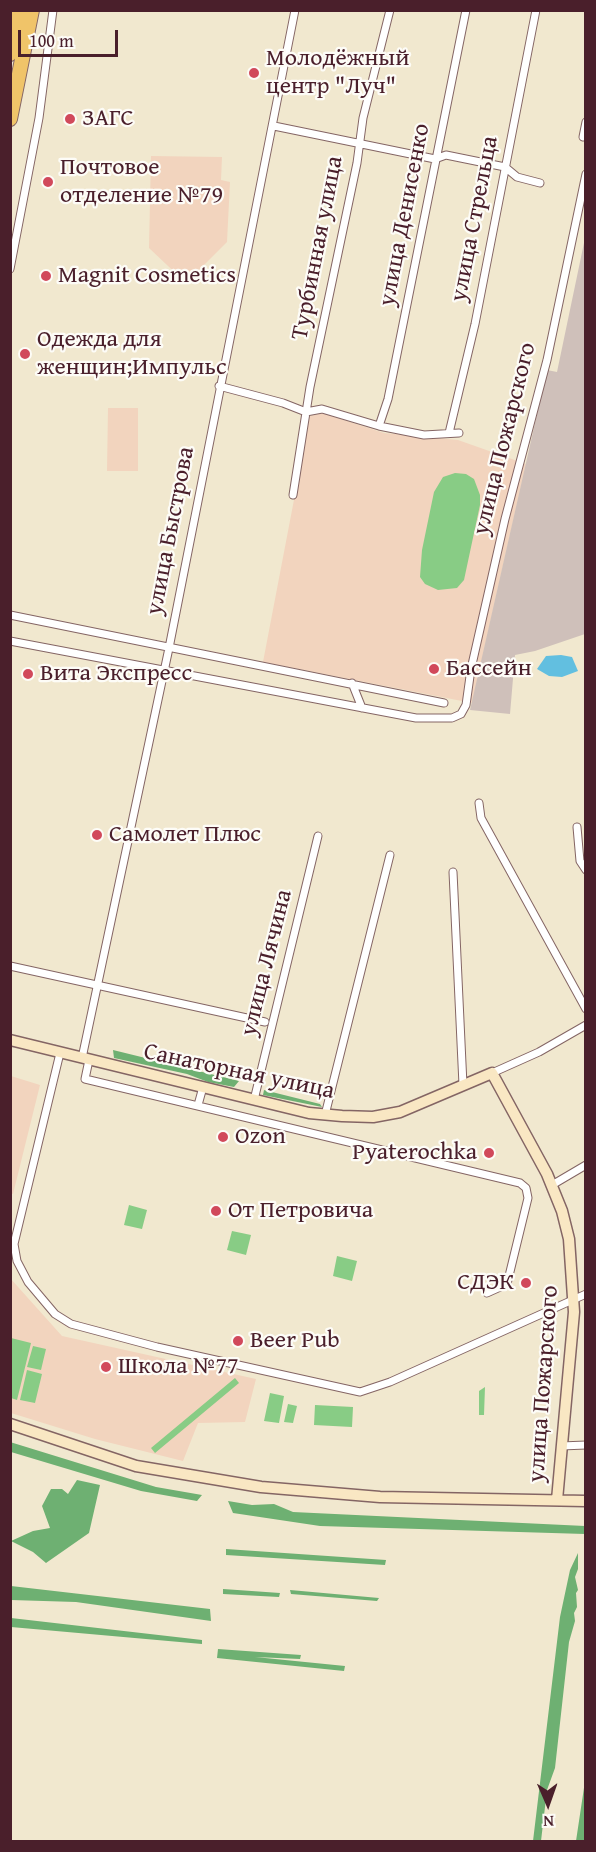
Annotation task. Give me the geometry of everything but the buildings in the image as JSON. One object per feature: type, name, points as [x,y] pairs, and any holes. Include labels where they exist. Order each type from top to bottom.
[{"type":"highway","points":[[10,54],[19,10]]},
{"type":"highway","points":[[10,119],[32,10]]},
{"type":"street","points":[[10,268],[39,118],[53,10]]},
{"type":"street","name":"улица Быстрова","points":[[86,1059],[97,985],[169,648],[219,386],[274,126],[283,59],[294,10]]},
{"type":"street","name":"Турбинная улица","points":[[292,495],[306,412],[357,163],[358,144],[390,10]]},
{"type":"street","name":"улица Денисенко","points":[[379,426],[388,399],[466,10]]},
{"type":"street","name":"улица Стрельца","points":[[449,433],[475,324],[536,10]]},
{"type":"street","points":[[585,123],[583,137],[585,137]]},
{"type":"street","points":[[274,126],[435,159],[446,155],[505,167],[517,177],[540,183]]},
{"type":"street","name":"улица Пожарского","points":[[362,708],[431,720],[452,718],[461,714],[466,705],[471,669],[495,565],[547,360],[585,174]]},
{"type":"street","points":[[219,386],[284,403],[306,412],[322,409],[379,426],[424,435],[459,434]]},
{"type":"street","points":[[10,615],[444,703]]},
{"type":"street","points":[[10,641],[362,708]]},
{"type":"street","points":[[352,683],[362,708]]},
{"type":"street","points":[[479,803],[480,818],[585,1010]]},
{"type":"street","points":[[577,827],[580,861],[585,870]]},
{"type":"street","name":"улица Лячина","points":[[254,1100],[318,836]]},
{"type":"street","points":[[325,1115],[390,855]]},
{"type":"street","points":[[453,872],[464,1085]]},
{"type":"street","points":[[10,966],[265,1022]]},
{"type":"street","name":"Санаторная улица","points":[[10,1040],[254,1100],[325,1115],[373,1117],[400,1112],[492,1073],[539,1052],[585,1024]]},
{"type":"street","points":[[60,1053],[14,1244],[17,1261],[24,1276],[49,1308],[65,1321],[150,1346],[360,1392],[390,1382],[585,1294]]},
{"type":"street","points":[[86,1059],[85,1079],[524,1185],[528,1198],[507,1284],[487,1293]]},
{"type":"street","name":"улица Пожарского","points":[[492,1073],[552,1185],[569,1239],[574,1298],[557,1500]]},
{"type":"street","points":[[198,1105],[203,1087]]},
{"type":"street","points":[[552,1185],[585,1165]]},
{"type":"street","points":[[10,1424],[136,1466],[219,1482],[380,1497],[585,1501]]},
{"type":"street","points":[[561,1446],[585,1445]]},
{"type":"shaded area","points":[[151,156],[222,157],[221,180],[230,182],[227,242],[186,283],[149,248]]},
{"type":"shaded area","points":[[585,238],[585,634],[535,651],[515,655],[510,714],[470,710],[547,370],[557,372]]},
{"type":"shaded area","points":[[108,408],[138,408],[138,471],[107,471]]},
{"type":"shaded area","points":[[322,413],[384,433],[458,440],[526,464],[472,703],[263,662],[310,416]]},
{"type":"shaded area","points":[[11,1076],[40,1085],[13,1194],[10,1193]]},
{"type":"shaded area","name":"Школа №77","points":[[10,1278],[62,1336],[256,1379],[245,1422],[198,1423],[183,1461],[95,1439],[11,1413]]},
{"type":"green space","points":[[455,473],[466,474],[474,479],[480,495],[480,505],[464,580],[457,588],[438,590],[425,584],[420,577],[422,550],[434,492],[443,477]]},
{"type":"green space","points":[[113,1050],[239,1081],[234,1087],[208,1082],[187,1074],[114,1058]]},
{"type":"green space","points":[[264,1090],[320,1104],[322,1107],[263,1095]]},
{"type":"green space","points":[[129,1205],[147,1210],[142,1229],[124,1225]]},
{"type":"green space","points":[[232,1231],[251,1235],[246,1255],[227,1250]]},
{"type":"green space","points":[[337,1256],[357,1261],[352,1281],[333,1276]]},
{"type":"green space","points":[[11,1338],[31,1343],[17,1400],[11,1398]]},
{"type":"green space","points":[[33,1346],[46,1349],[41,1370],[27,1367]]},
{"type":"green space","points":[[27,1370],[42,1374],[35,1403],[20,1400]]},
{"type":"green space","points":[[235,1378],[239,1383],[155,1453],[151,1448]]},
{"type":"green space","points":[[485,1387],[484,1415],[479,1415],[479,1391]]},
{"type":"green space","points":[[270,1393],[284,1396],[279,1423],[264,1421]]},
{"type":"green space","points":[[288,1404],[297,1406],[293,1423],[284,1422]]},
{"type":"green space","points":[[315,1405],[353,1407],[352,1427],[314,1425]]},
{"type":"green space","points":[[10,1442],[156,1487],[202,1495],[197,1501],[141,1491],[11,1452]]},
{"type":"green space","points":[[77,1480],[100,1485],[89,1533],[46,1563],[33,1552],[11,1541],[33,1531],[50,1528],[42,1506],[51,1489],[62,1489],[68,1494]]},
{"type":"green space","points":[[228,1501],[252,1505],[274,1504],[293,1512],[585,1526],[585,1534],[320,1526],[233,1513]]},
{"type":"green space","points":[[226,1549],[386,1560],[385,1565],[226,1555]]},
{"type":"green space","points":[[578,1553],[578,1569],[575,1577],[578,1590],[576,1593],[577,1607],[569,1642],[555,1768],[547,1790],[541,1841],[533,1841],[560,1617],[570,1570]]},
{"type":"green space","points":[[11,1586],[210,1609],[211,1621],[76,1602],[11,1600]]},
{"type":"green space","points":[[223,1589],[280,1593],[279,1597],[223,1594]]},
{"type":"green space","points":[[290,1590],[379,1598],[377,1601],[291,1594]]},
{"type":"green space","points":[[11,1618],[202,1640],[202,1644],[11,1627]]},
{"type":"green space","points":[[218,1649],[301,1655],[300,1659],[255,1657],[345,1666],[344,1671],[217,1658]]},
{"type":"green space","points":[[585,1781],[585,1841],[576,1841]]},
{"type":"water","points":[[546,656],[572,657],[578,671],[562,677],[549,676],[537,669]]},
{"type":"place","name":"Молодёжный центр \"Луч\"","points":[[254,73]]},
{"type":"place","name":"ЗАГС","points":[[70,119]]},
{"type":"place","name":"Почтовое отделение №79","points":[[48,182]]},
{"type":"place","name":"Magnit Cosmetics","points":[[46,276]]},
{"type":"place","name":"Одежда для женщин;Импульс","points":[[25,354]]},
{"type":"place","name":"Бассейн","points":[[434,669]]},
{"type":"place","name":"Вита Экспресс","points":[[28,674]]},
{"type":"place","name":"Самолет Плюс","points":[[97,835]]},
{"type":"place","name":"Ozon","points":[[223,1137]]},
{"type":"place","name":"Pyaterochka","points":[[489,1153]]},
{"type":"place","name":"От Петровича","points":[[216,1211]]},
{"type":"place","name":"СДЭК","points":[[526,1283]]},
{"type":"place","name":"Beer Pub","points":[[238,1341]]},
{"type":"place","name":"Школа №77","points":[[106,1367]]}]
